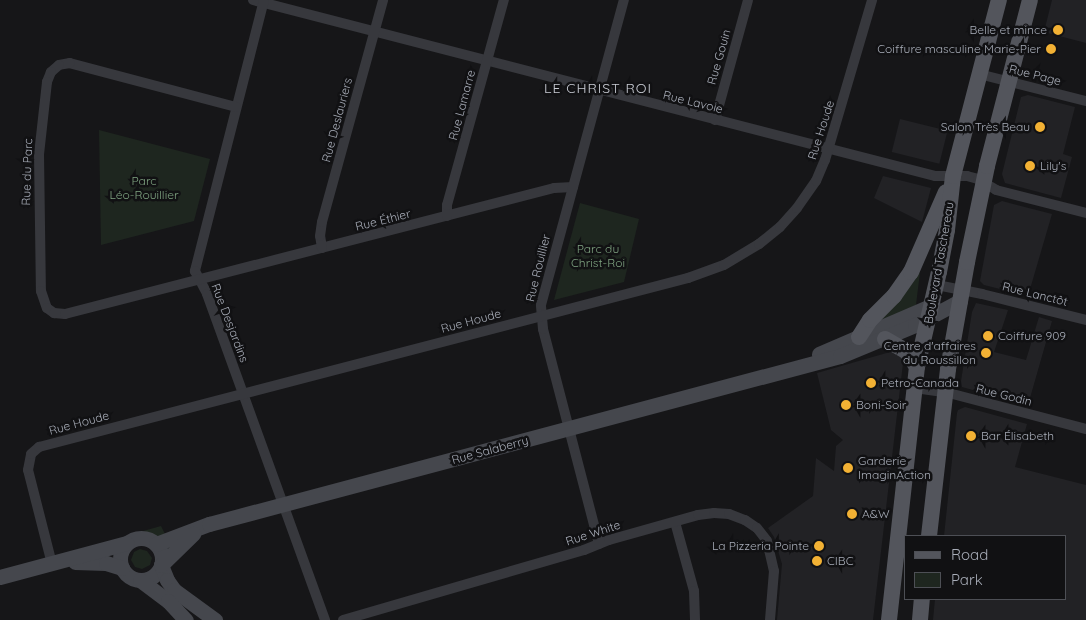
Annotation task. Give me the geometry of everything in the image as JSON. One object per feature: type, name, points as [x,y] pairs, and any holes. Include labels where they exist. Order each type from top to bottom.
[{"type":"main road","name":"Boulevard Taschereau","points":[[889,620],[917,367],[937,285],[947,230],[953,176],[999,0]]},
{"type":"main road","points":[[929,535],[945,392],[967,295],[984,182],[1030,0]]},
{"type":"main road","points":[[859,337],[870,320],[894,296],[911,272],[953,176]]},
{"type":"main road","points":[[884,339],[906,351],[917,367]]},
{"type":"main road","points":[[920,620],[922,600]]},
{"type":"street","name":"Rue Deslauriers","points":[[322,248],[320,236],[322,222],[383,0]]},
{"type":"street","name":"Rue Lamarre","points":[[447,216],[447,206],[504,0]]},
{"type":"street","name":"Rue Rouillier","points":[[599,544],[541,315],[542,297],[624,0]]},
{"type":"street","name":"Rue Gouin","points":[[714,120],[748,0]]},
{"type":"street","name":"Rue Houde","points":[[56,563],[28,470],[28,460],[34,450],[243,393],[703,273],[745,253],[780,227],[797,208],[816,181],[829,149],[872,0]]},
{"type":"street","name":"Rue Lavoie","points":[[260,1],[935,176],[967,176],[984,182],[996,190],[1086,213]]},
{"type":"street","name":"Rue Desjardins","points":[[260,1],[236,107],[195,266],[195,274],[205,288],[325,620]]},
{"type":"street","name":"Rue du Parc","points":[[199,280],[65,314],[54,313],[46,308],[41,291],[38,222],[39,143],[47,82],[55,68],[70,63],[236,107]]},
{"type":"street","name":"Rue Page","points":[[979,74],[1086,101]]},
{"type":"street","name":"Rue Éthier","points":[[199,280],[560,187],[573,187]]},
{"type":"street","name":"Rue Lanctôt","points":[[937,285],[967,295],[1086,320]]},
{"type":"street","name":"Rue Salaberry","points":[[156,544],[209,524],[569,430],[771,373],[840,356],[884,339],[931,312],[967,295]]},
{"type":"street","name":"Rue Salaberry","points":[[771,373],[859,337],[931,312]]},
{"type":"street","name":"Rue Godin","points":[[915,388],[945,392],[1086,429]]},
{"type":"street","name":"Rue White","points":[[343,620],[698,515],[722,513],[737,516],[757,528],[767,541],[774,563],[770,620]]},
{"type":"street","points":[[675,522],[694,591],[695,620]]},
{"type":"street","name":"Rue Salaberry","points":[[161,565],[183,542],[209,524]]},
{"type":"street","points":[[0,577],[142,538],[156,544],[162,554],[161,565],[167,580],[174,590],[214,620]]},
{"type":"street","points":[[122,568],[120,556],[128,543]]},
{"type":"street","points":[[56,563],[100,562],[122,568],[131,577],[140,580],[168,601],[186,620]]},
{"type":"street","points":[[140,580],[152,577],[161,565]]},
{"type":"shaded area","points":[[1052,0],[1086,0],[1086,43],[1044,32]]},
{"type":"shaded area","points":[[1028,95],[1075,107],[1063,154],[1072,157],[1061,198],[1005,183],[1002,174],[1021,97]]},
{"type":"shaded area","points":[[900,119],[948,131],[939,164],[892,152]]},
{"type":"shaded area","points":[[883,176],[931,188],[922,222],[874,198]]},
{"type":"shaded area","points":[[1002,201],[1052,214],[1028,296],[984,285],[980,281],[994,205]]},
{"type":"shaded area","points":[[976,303],[1008,310],[994,352],[1026,360],[1039,317],[1052,321],[1028,405],[962,387],[961,381],[972,312]]},
{"type":"shaded area","points":[[895,352],[903,358],[903,363],[873,620],[777,620],[782,564],[774,537],[768,528],[813,496],[816,458],[834,471],[836,446],[843,440],[831,430],[817,373]]},
{"type":"shaded area","points":[[965,407],[1027,424],[1015,467],[1086,485],[1086,620],[933,620],[935,600],[1066,600],[1066,535],[944,535],[958,410]]},
{"type":"green space","name":"Parc Léo-Rouillier","points":[[99,130],[210,159],[194,221],[101,245]]},
{"type":"green space","name":"Parc du Christ-Roi","points":[[580,203],[639,219],[624,282],[554,300]]},
{"type":"green space","points":[[920,272],[916,305],[877,324],[912,284]]},
{"type":"green space","points":[[161,526],[167,538],[136,533]]},
{"type":"green space","points":[[140,549],[147,551],[152,558],[150,565],[142,569],[135,567],[131,560],[134,552]]},
{"type":"place","name":"Belle et mince","points":[[1058,30]]},
{"type":"place","name":"Coiffure masculine Marie-Pier","points":[[1051,49]]},
{"type":"place","name":"Salon Très Beau","points":[[1040,127]]},
{"type":"place","name":"Lily's","points":[[1030,166]]},
{"type":"place","name":"Coiffure 909","points":[[988,336]]},
{"type":"place","name":"Centre d'affaires du Roussillon","points":[[986,353]]},
{"type":"place","name":"Petro-Canada","points":[[871,383]]},
{"type":"place","name":"Boni-Soir","points":[[846,405]]},
{"type":"place","name":"Bar Élisabeth","points":[[971,436]]},
{"type":"place","name":"Garderie ImaginAction","points":[[848,468]]},
{"type":"place","name":"A&W","points":[[852,514]]},
{"type":"place","name":"La Pizzeria Pointe","points":[[819,546]]},
{"type":"place","name":"CIBC","points":[[817,561]]},
{"type":"district","name":"LE CHRIST ROI","points":[[598,88]]}]
